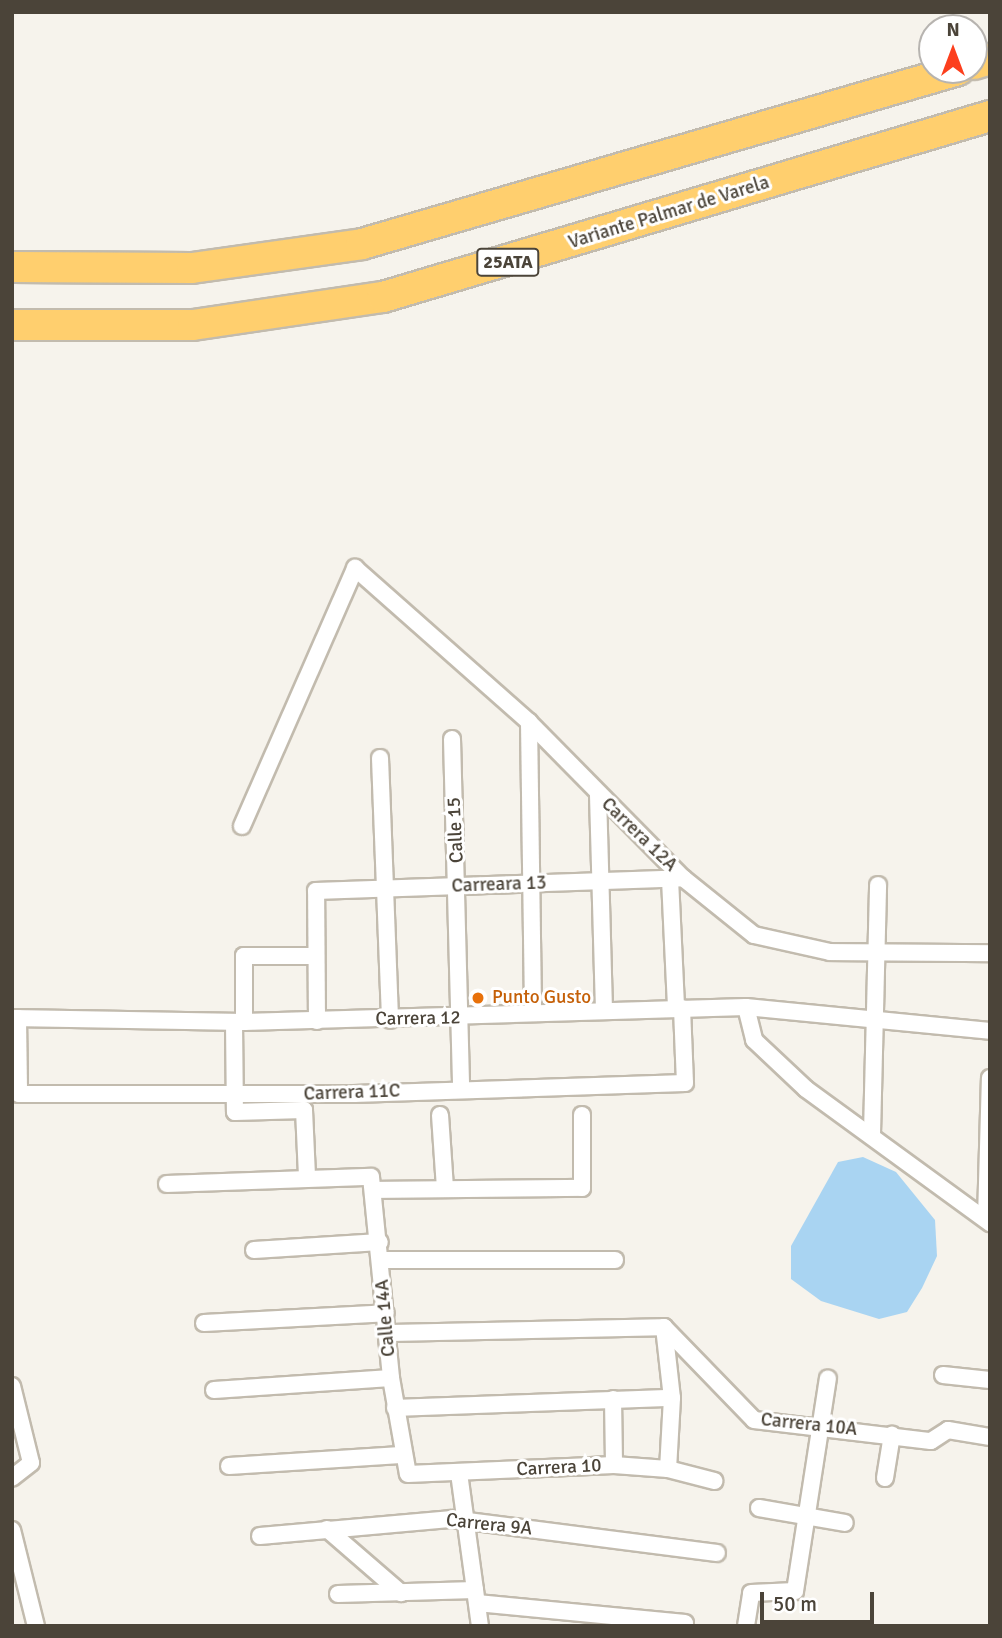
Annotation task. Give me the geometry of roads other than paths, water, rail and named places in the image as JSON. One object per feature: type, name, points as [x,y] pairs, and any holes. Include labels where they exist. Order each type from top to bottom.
[{"type":"highway","points":[[12,267],[192,268],[362,244],[918,82]]},
{"type":"highway","name":"Variante Palmar de Varela","points":[[12,325],[193,325],[383,297],[990,116]]},
{"type":"street","name":"Carrera 12A","points":[[242,827],[355,568],[529,722],[677,878],[754,935],[830,952],[990,953]]},
{"type":"street","points":[[529,722],[533,1013]]},
{"type":"street","name":"Calle 15","points":[[452,739],[462,1018],[461,1089]]},
{"type":"street","points":[[380,758],[390,1020]]},
{"type":"street","points":[[598,795],[604,1010]]},
{"type":"street","points":[[677,878],[679,1008]]},
{"type":"street","name":"Carreara 13","points":[[314,956],[316,891],[677,878]]},
{"type":"street","points":[[872,1134],[878,885]]},
{"type":"street","points":[[307,1177],[304,1110],[235,1112],[244,956],[314,956],[317,1021]]},
{"type":"street","points":[[746,1007],[754,1040],[806,1088],[988,1221]]},
{"type":"street","name":"Carrera 12","points":[[15,1018],[239,1022],[390,1020],[604,1010],[746,1007],[990,1031]]},
{"type":"street","name":"Carrera 11C","points":[[15,1018],[19,1094],[234,1095],[685,1083],[679,1008]]},
{"type":"street","points":[[988,1221],[990,1078]]},
{"type":"street","points":[[440,1115],[445,1189]]},
{"type":"street","points":[[167,1184],[361,1175],[371,1177],[376,1190],[582,1188],[582,1115]]},
{"type":"street","name":"Calle 14A","points":[[376,1190],[391,1378],[402,1463]]},
{"type":"street","points":[[254,1250],[380,1242]]},
{"type":"street","points":[[380,1260],[615,1260]]},
{"type":"street","points":[[204,1323],[386,1313]]},
{"type":"street","points":[[387,1333],[664,1327],[672,1398],[668,1469]]},
{"type":"street","name":"Carrera 10A","points":[[664,1327],[754,1420],[824,1425],[931,1441],[948,1430],[990,1437]]},
{"type":"street","points":[[943,1375],[990,1380]]},
{"type":"street","points":[[214,1390],[391,1378]]},
{"type":"street","points":[[746,1626],[751,1593],[795,1591],[810,1516],[828,1379]]},
{"type":"street","points":[[12,1387],[20,1475]]},
{"type":"street","points":[[395,1408],[672,1398]]},
{"type":"street","points":[[613,1399],[614,1465]]},
{"type":"street","points":[[886,1478],[892,1435]]},
{"type":"street","points":[[229,1466],[402,1463]]},
{"type":"street","name":"Carrera 10","points":[[402,1463],[458,1473],[614,1465],[668,1469],[714,1481]]},
{"type":"street","points":[[458,1473],[480,1626]]},
{"type":"street","points":[[759,1508],[845,1523]]},
{"type":"street","name":"Carrera 9A","points":[[260,1536],[466,1522],[717,1553]]},
{"type":"street","points":[[12,1530],[15,1553],[36,1626]]},
{"type":"street","points":[[327,1530],[401,1593]]},
{"type":"street","points":[[338,1594],[401,1593],[476,1597],[685,1623]]},
{"type":"water","points":[[863,1157],[896,1172],[935,1220],[937,1256],[922,1288],[907,1312],[879,1319],[821,1301],[791,1279],[791,1246],[838,1162]]},
{"type":"place","name":"Punto Gusto","points":[[478,998]]}]
